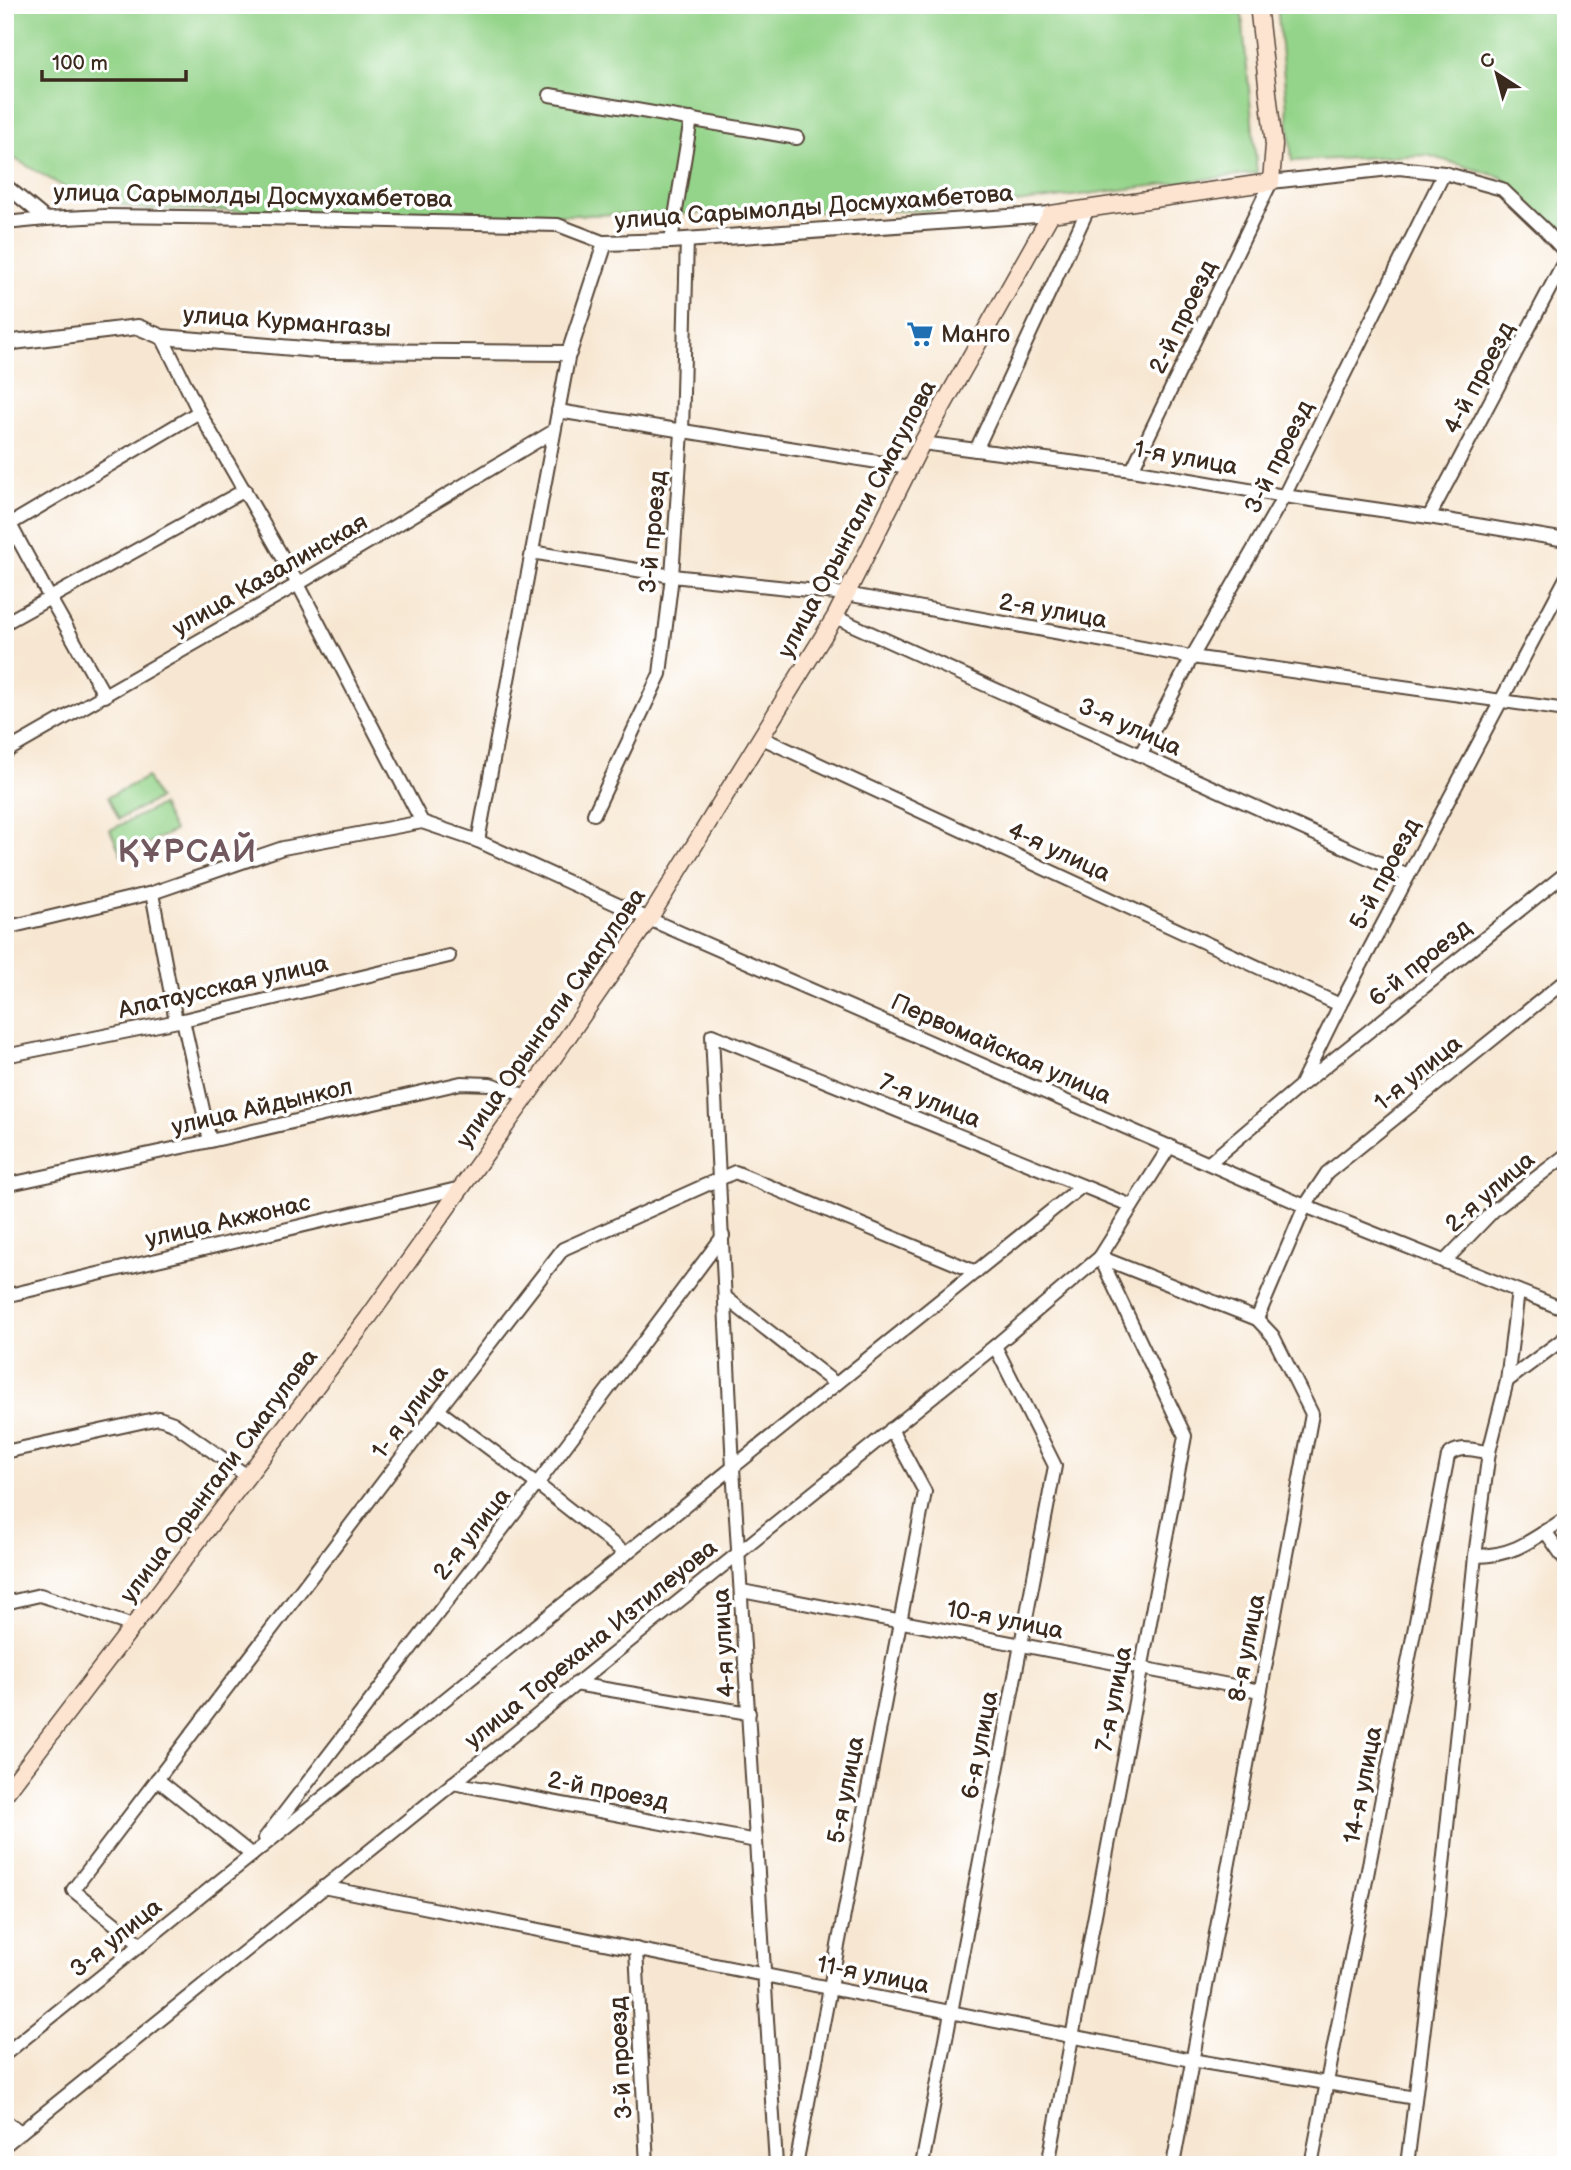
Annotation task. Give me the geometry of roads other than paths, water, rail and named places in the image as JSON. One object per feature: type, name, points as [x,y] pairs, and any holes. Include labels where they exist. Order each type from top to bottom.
[{"type":"main road","points":[[1258,5],[1274,145],[1271,182]]},
{"type":"main road","name":"улица Сарымолды Досмухамбетова","points":[[1051,214],[1271,182]]},
{"type":"main road","name":"улица Орынгали Смагулова","points":[[5,1794],[368,1318],[527,1096],[649,919],[835,617],[909,467],[1051,214]]},
{"type":"street","points":[[550,95],[797,138]]},
{"type":"street","points":[[671,240],[691,119]]},
{"type":"street","name":"улица Сарымолды Досмухамбетова","points":[[1271,182],[1399,167],[1444,173],[1502,189],[1545,229],[1566,256]]},
{"type":"street","name":"3-й проезд","points":[[1141,754],[1192,657],[1284,496],[1444,173]]},
{"type":"street","name":"2-й проезд","points":[[1132,470],[1271,182]]},
{"type":"street","name":"улица Сарымолды Досмухамбетова","points":[[5,185],[46,219],[105,216],[558,225],[605,243],[1051,214]]},
{"type":"street","points":[[976,450],[1088,209]]},
{"type":"street","points":[[5,223],[46,219]]},
{"type":"street","name":"3-й проезд","points":[[594,814],[660,674],[672,576],[682,432],[687,239]]},
{"type":"street","points":[[478,841],[569,353],[605,243]]},
{"type":"street","name":"4-й проезд","points":[[1429,517],[1566,256]]},
{"type":"street","name":"улица Курмангазы","points":[[5,343],[138,327],[162,337],[328,351],[569,353]]},
{"type":"street","points":[[5,928],[152,892],[283,848],[422,822],[298,584],[199,412],[162,337]]},
{"type":"street","points":[[558,411],[909,467]]},
{"type":"street","points":[[105,695],[7,522],[199,412]]},
{"type":"street","name":"улица Казалинская","points":[[5,752],[298,584],[554,431]]},
{"type":"street","name":"1-я улица","points":[[922,443],[1132,470],[1566,540]]},
{"type":"street","points":[[5,623],[245,490]]},
{"type":"street","name":"2-я улица","points":[[532,552],[672,576],[846,594],[1192,657],[1566,710]]},
{"type":"street","name":"5-й проезд","points":[[1209,1163],[1300,1086],[1340,1004],[1566,578]]},
{"type":"street","name":"3-я улица","points":[[835,617],[1408,876]]},
{"type":"street","name":"4-я улица","points":[[760,737],[1340,1004]]},
{"type":"street","name":"Первомайская улица","points":[[422,822],[478,841],[649,919],[1305,1206],[1566,1310]]},
{"type":"street","name":"6-й проезд","points":[[1300,1086],[1566,873]]},
{"type":"street","points":[[152,892],[210,1141]]},
{"type":"street","name":"Алатаусская улица","points":[[5,1056],[180,1021],[449,956]]},
{"type":"street","name":"1-я улица","points":[[1257,1319],[1305,1206],[1327,1173],[1566,980]]},
{"type":"street","name":"4-я улица","points":[[712,1035],[733,1468],[776,2165]]},
{"type":"street","name":"7-я улица","points":[[712,1035],[1132,1206]]},
{"type":"street","name":"улица Айдынкол","points":[[5,1185],[461,1083],[490,1084],[527,1096]]},
{"type":"street","name":"улица Торехана Изтилеуова","points":[[5,2145],[995,1346],[1100,1257],[1170,1146]]},
{"type":"street","name":"2-я улица","points":[[1444,1262],[1493,1211],[1566,1155]]},
{"type":"street","name":"1- я улица","points":[[141,1945],[73,1890],[438,1410],[564,1249],[734,1172],[976,1272]]},
{"type":"street","name":"улица Торехана Изтилеуова","points":[[252,1855],[1082,1186]]},
{"type":"street","name":"улица Акжонас","points":[[5,1296],[461,1188]]},
{"type":"street","name":"2-я улица","points":[[252,1855],[537,1484],[723,1236]]},
{"type":"street","points":[[1100,1257],[1257,1319]]},
{"type":"street","name":"7-я улица","points":[[1048,2165],[1185,1436],[1100,1257]]},
{"type":"street","points":[[1407,2165],[1440,1900],[1475,1556],[1489,1452],[1507,1381],[1518,1291]]},
{"type":"street","points":[[725,1297],[836,1384]]},
{"type":"street","name":"8-я улица","points":[[1173,2165],[1312,1414],[1273,1336],[1257,1319]]},
{"type":"street","points":[[1507,1381],[1566,1337]]},
{"type":"street","name":"6-я улица","points":[[922,2165],[1055,1466],[995,1346]]},
{"type":"street","points":[[438,1410],[626,1554]]},
{"type":"street","points":[[5,1452],[159,1418],[173,1423],[247,1476]]},
{"type":"street","name":"5-я улица","points":[[796,2165],[925,1492],[891,1430]]},
{"type":"street","name":"14-я улица","points":[[1311,2165],[1448,1456],[1460,1448],[1489,1452]]},
{"type":"street","points":[[1475,1556],[1503,1554],[1515,1550],[1566,1517]]},
{"type":"street","points":[[1545,1531],[1566,1561]]},
{"type":"street","name":"10-я улица","points":[[742,1591],[1261,1691]]},
{"type":"street","points":[[5,1603],[40,1595],[133,1626]]},
{"type":"street","points":[[575,1684],[749,1713]]},
{"type":"street","points":[[158,1779],[252,1855]]},
{"type":"street","name":"2-й проезд","points":[[453,1783],[756,1841]]},
{"type":"street","name":"3-я улица","points":[[5,2054],[252,1855]]},
{"type":"street","name":"11-я улица","points":[[323,1887],[1191,2060],[1415,2098]]},
{"type":"street","name":"3-й проезд","points":[[636,1949],[648,2165]]},
{"type":"street","points":[[5,2120],[21,2132]]},
{"type":"place","name":"Манго","points":[[920,334]]},
{"type":"district","name":"ҚҰРСАЙ","points":[[188,852]]}]
